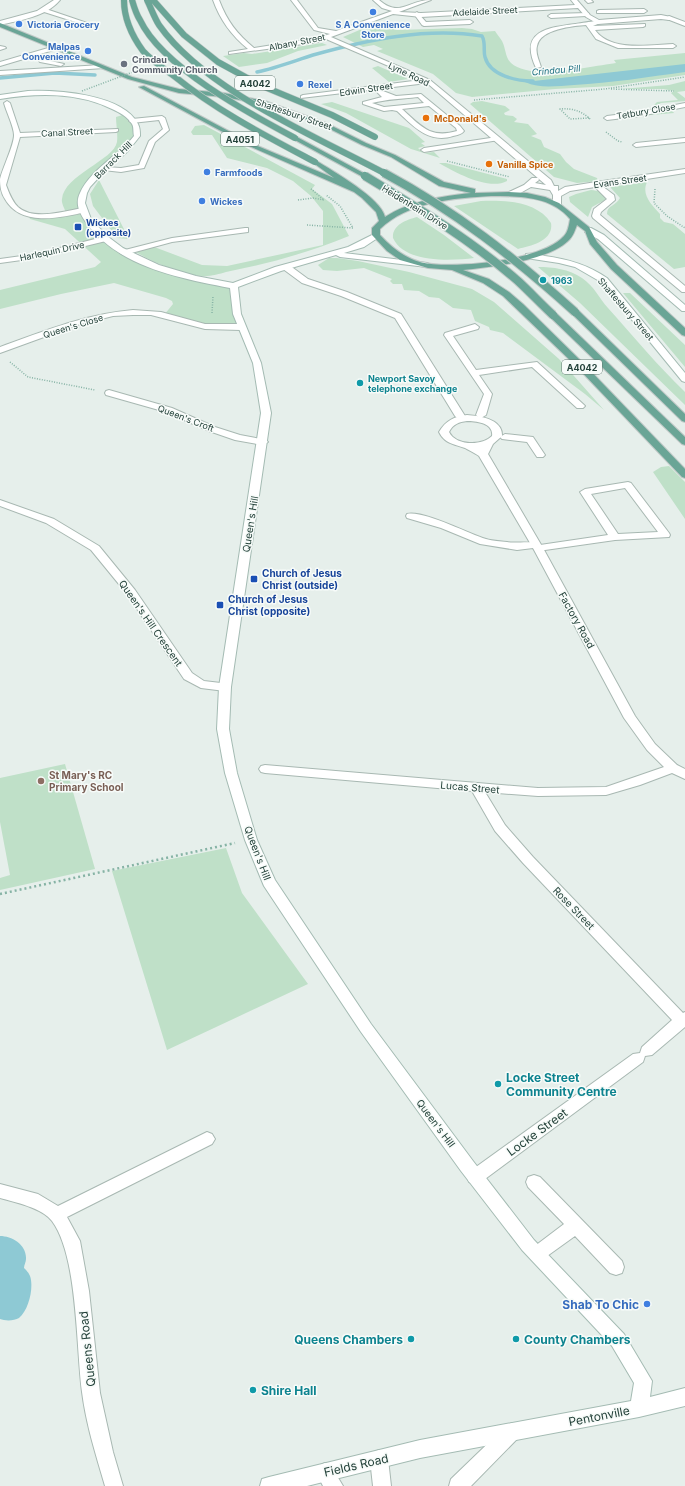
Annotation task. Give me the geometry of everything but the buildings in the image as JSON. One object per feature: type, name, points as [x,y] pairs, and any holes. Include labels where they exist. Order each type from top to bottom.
[{"type":"main road","points":[[124,0],[126,14],[136,41],[153,60],[187,88],[210,104],[315,162],[356,190]]},
{"type":"main road","name":"Heidenheim Drive","points":[[132,0],[135,12],[156,44],[198,80],[247,113],[365,176],[439,222],[518,282],[685,442]]},
{"type":"main road","name":"Heidenheim Drive","points":[[147,0],[163,31],[174,43],[208,72],[251,102],[405,185],[453,213],[485,236],[542,282],[575,312],[685,419]]},
{"type":"main road","name":"A4042","points":[[153,0],[184,35],[218,62],[260,85],[332,115],[375,137],[393,156]]},
{"type":"main road","name":"A4051","points":[[0,24],[130,78],[142,87],[251,145],[356,190]]},
{"type":"main road","name":"Shaftesbury Street","points":[[130,78],[179,91],[224,95],[263,102],[324,124],[364,144],[393,156],[442,184],[483,193]]},
{"type":"main road","name":"Heidenheim Drive","points":[[356,190],[380,211],[382,220]]},
{"type":"main road","points":[[376,235],[376,228],[382,220],[409,209],[457,196],[483,193],[512,194],[528,196],[557,205],[568,212],[588,230],[591,239],[616,268],[685,333]]},
{"type":"main road","name":"A4042","points":[[376,235],[394,253],[406,260],[430,266],[448,268],[488,264],[529,256],[555,246],[566,239],[572,229],[574,219]]},
{"type":"main road","name":"A4042","points":[[448,268],[486,281],[506,294],[520,306],[578,363],[685,475]]},
{"type":"street","points":[[0,24],[52,6],[57,0]]},
{"type":"street","points":[[216,0],[218,8],[236,36],[253,50]]},
{"type":"street","points":[[294,0],[316,29],[336,34]]},
{"type":"street","points":[[376,0],[384,7],[397,11]]},
{"type":"street","name":"Albany Street","points":[[231,53],[318,40],[428,0]]},
{"type":"street","points":[[574,0],[592,19],[598,38],[620,47],[673,46]]},
{"type":"street","points":[[640,5],[650,16],[649,18]]},
{"type":"street","name":"Adelaide Street","points":[[391,13],[417,14],[579,6]]},
{"type":"street","points":[[42,10],[87,24]]},
{"type":"street","points":[[599,12],[644,11]]},
{"type":"street","points":[[417,14],[424,24],[470,22]]},
{"type":"street","points":[[551,16],[586,14]]},
{"type":"street","points":[[668,18],[685,16]]},
{"type":"street","points":[[594,24],[661,17],[685,24]]},
{"type":"street","points":[[538,67],[533,52],[535,42],[542,35],[566,25],[643,25]]},
{"type":"street","name":"Lyne Road","points":[[326,37],[428,81],[538,173],[557,195]]},
{"type":"street","points":[[16,64],[29,57],[55,48]]},
{"type":"street","points":[[16,64],[77,68]]},
{"type":"street","points":[[16,64],[77,68]]},
{"type":"street","points":[[16,64],[77,68]]},
{"type":"street","points":[[16,64],[77,68]]},
{"type":"street","points":[[0,73],[102,67]]},
{"type":"street","name":"Edwin Street","points":[[303,97],[428,81]]},
{"type":"street","points":[[376,88],[386,98],[365,103],[384,109],[430,104]]},
{"type":"street","points":[[0,97],[25,93],[59,93],[87,98],[126,114],[132,121],[162,118],[166,130],[152,141],[142,167],[121,170],[105,169]]},
{"type":"street","points":[[382,93],[396,98],[420,95],[461,130],[460,132],[440,137],[427,135],[395,108]]},
{"type":"street","points":[[7,103],[18,135],[1,185],[13,206],[20,212],[28,214],[52,215],[83,210],[87,219],[103,239],[124,253],[173,273],[234,286],[286,267],[361,245],[376,235]]},
{"type":"street","name":"Tetbury Close","points":[[607,118],[640,114],[685,105]]},
{"type":"street","name":"Barrack Hill","points":[[83,210],[81,199],[85,191],[105,169],[128,149],[137,136],[136,125],[132,121]]},
{"type":"street","name":"Canal Street","points":[[18,135],[116,130]]},
{"type":"street","points":[[424,150],[497,139]]},
{"type":"street","points":[[636,145],[685,140]]},
{"type":"street","name":"Evans Street","points":[[557,195],[568,190],[596,184],[685,171]]},
{"type":"street","points":[[512,194],[534,182],[538,173]]},
{"type":"street","points":[[596,184],[611,196],[611,200],[597,211],[596,216],[685,290]]},
{"type":"street","points":[[530,185],[568,190]]},
{"type":"street","points":[[557,195],[557,205]]},
{"type":"street","points":[[124,253],[172,240],[245,230]]},
{"type":"street","points":[[588,230],[601,237],[685,309]]},
{"type":"street","name":"Harlequin Drive","points":[[0,261],[36,256],[103,239]]},
{"type":"street","points":[[332,254],[430,266]]},
{"type":"street","name":"Shaftesbury Street","points":[[529,256],[548,258],[579,265],[598,275],[604,280],[685,379]]},
{"type":"street","points":[[286,267],[305,281],[344,294],[398,316],[458,418]]},
{"type":"street","name":"Queen's Hill","points":[[234,286],[237,314],[241,327],[257,363],[266,413],[263,442],[228,656],[225,687],[224,729],[231,773],[251,840],[268,882],[370,1033],[475,1177],[537,1254],[618,1340],[644,1381],[639,1408]]},
{"type":"street","name":"Queen's Close","points":[[0,350],[88,320],[130,312],[150,312],[212,328],[241,327]]},
{"type":"street","points":[[475,327],[448,336],[488,394],[476,417]]},
{"type":"street","points":[[473,372],[534,364],[580,406]]},
{"type":"street","name":"Queen's Croft","points":[[109,393],[169,410],[212,429],[238,438],[263,442]]},
{"type":"street","points":[[476,417],[488,422],[493,437],[483,454],[465,445],[450,440],[444,432],[446,427],[458,418],[476,417]]},
{"type":"street","points":[[465,445],[474,446],[493,437],[530,439],[540,454]]},
{"type":"street","name":"Factory Road","points":[[483,454],[630,718],[651,746],[673,768],[685,775]]},
{"type":"street","points":[[411,516],[445,526],[484,542],[517,547],[536,547],[615,537],[665,536],[628,485],[585,492],[615,537]]},
{"type":"street","name":"Queen's Hill Crescent","points":[[0,502],[50,521],[78,536],[95,548],[136,599],[188,676],[201,684],[225,687]]},
{"type":"street","name":"Lucas Street","points":[[265,770],[396,779],[477,788],[538,792],[606,791],[636,782],[673,768]]},
{"type":"street","name":"Rose Street","points":[[477,788],[500,828],[509,839],[683,1019]]},
{"type":"street","name":"Locke Street","points":[[475,1177],[642,1054],[683,1019]]},
{"type":"street","points":[[0,1191],[32,1199],[58,1214],[207,1139]]},
{"type":"street","points":[[534,1182],[616,1267]]},
{"type":"street","name":"Queens Road","points":[[58,1214],[72,1241],[80,1291],[91,1393],[104,1452],[114,1486]]},
{"type":"street","points":[[537,1254],[576,1224]]},
{"type":"street","name":"Pentonville","points":[[420,1449],[639,1408],[685,1397]]},
{"type":"street","points":[[458,1486],[512,1432]]},
{"type":"street","name":"Fields Road","points":[[269,1486],[329,1479],[379,1459],[420,1449]]},
{"type":"street","points":[[379,1459],[382,1486]]},
{"type":"path","points":[[82,91],[136,70]]},
{"type":"path","points":[[470,101],[605,89],[685,77]]},
{"type":"path","points":[[605,89],[678,91]]},
{"type":"path","points":[[569,108],[583,112],[590,119],[570,119],[560,109],[569,108]]},
{"type":"path","points":[[648,177],[655,188],[654,203],[668,216],[685,228]]},
{"type":"path","points":[[298,200],[312,198],[324,200],[305,185]]},
{"type":"path","points":[[307,225],[353,228],[340,206],[322,191]]},
{"type":"path","points":[[212,328],[214,282]]},
{"type":"path","points":[[6,359],[28,377],[109,393]]},
{"type":"path","points":[[0,894],[251,840]]},
{"type":"green space","points":[[376,23],[397,30],[462,28],[481,32],[495,31],[502,41],[511,63],[520,68],[532,71],[562,71],[616,63],[614,60],[685,53],[685,75],[613,86],[555,89],[472,97],[456,93],[433,74],[377,51],[383,49],[374,45],[363,47],[343,37]]},
{"type":"green space","points":[[322,43],[327,45],[298,51],[267,63],[239,67],[223,56],[244,53],[252,54]]},
{"type":"green space","points":[[378,66],[408,79],[389,82],[372,68]]},
{"type":"green space","points":[[685,81],[685,91],[677,92],[685,98],[685,101],[661,103],[658,105],[659,107],[669,106],[674,113],[639,116],[657,102],[678,100],[671,93],[674,91],[663,89],[621,89],[669,85]]},
{"type":"green space","points":[[482,101],[505,106],[510,110],[504,113],[505,115],[513,116],[517,119],[514,122],[528,124],[537,134],[531,136],[541,140],[544,147],[560,154],[574,169],[597,178],[598,181],[577,183],[554,177],[470,104],[473,102]]},
{"type":"green space","points":[[332,102],[409,128],[425,142],[421,143],[425,146],[418,148],[424,153],[434,152],[440,158],[411,149],[346,113],[321,104]]},
{"type":"green space","points":[[126,114],[136,125],[137,136],[85,191],[82,206],[103,239],[155,266],[234,286],[241,327],[212,328],[164,315],[173,304],[172,301],[114,283],[0,309],[0,290],[95,267],[101,262],[65,229],[30,219],[28,214],[39,215],[66,213],[62,201],[65,190],[79,175],[114,149],[117,142],[116,117]]},
{"type":"green space","points":[[204,125],[315,185],[312,189],[332,204],[349,236],[289,257],[208,276],[177,271],[159,264],[136,252],[139,248],[149,245],[202,265],[227,266],[323,245],[323,211],[311,196],[293,181],[267,168],[227,158],[212,135],[193,135],[191,132],[195,126]]},
{"type":"green space","points":[[439,163],[446,163],[507,179],[507,181],[491,184],[482,182],[462,175]]},
{"type":"green space","points":[[99,180],[129,239],[117,238],[93,206],[90,194]]},
{"type":"green space","points":[[647,182],[645,191],[646,195],[648,200],[660,214],[660,218],[664,222],[673,224],[685,234],[685,267],[674,269],[607,214],[608,209],[620,198],[610,187]]},
{"type":"green space","points":[[591,190],[601,192],[606,197],[605,200],[592,207],[588,217],[570,202],[569,197]]},
{"type":"green space","points":[[481,201],[510,202],[529,206],[545,216],[551,223],[549,234],[540,242],[518,249],[454,206]]},
{"type":"green space","points":[[417,217],[474,258],[441,260],[417,256],[407,252],[399,246],[393,238],[393,233],[400,224]]},
{"type":"green space","points":[[329,258],[358,261],[409,272],[472,289],[494,302],[559,359],[604,410],[585,394],[503,333],[490,330],[489,327],[475,321],[471,310],[453,308],[439,298],[429,297],[419,291],[404,290],[402,284],[393,284],[390,281],[392,279],[364,268],[337,271],[323,270],[318,265]]},
{"type":"green space","points":[[538,267],[555,268],[566,271],[577,275],[586,281],[646,351],[685,392],[685,405],[580,303]]},
{"type":"green space","points":[[623,293],[630,293],[685,345],[685,367]]},
{"type":"green space","points":[[669,466],[685,482],[685,519],[653,472],[661,467]]},
{"type":"green space","points":[[65,764],[95,869],[0,890],[0,878],[10,875],[0,822],[0,778]]},
{"type":"green space","points":[[226,848],[242,893],[308,984],[167,1050],[112,871]]},
{"type":"water","points":[[685,64],[685,72],[616,81],[549,86],[537,86],[525,82]]},
{"type":"water","points":[[0,1236],[5,1236],[18,1242],[24,1250],[26,1260],[24,1268],[29,1274],[31,1281],[30,1298],[26,1310],[19,1318],[12,1320],[0,1319]]},
{"type":"waterway","name":"Crindau Pill","points":[[257,72],[354,44],[397,36],[440,33],[482,36],[484,41],[485,57],[492,69],[505,76],[519,80],[533,81]]},
{"type":"waterway","points":[[0,78],[55,73],[95,75]]},
{"type":"place","name":"S A Convenience Store","points":[[373,12]]},
{"type":"place","name":"Victoria Grocery","points":[[19,24]]},
{"type":"place","name":"Malpas Convenience","points":[[88,51]]},
{"type":"place","name":"Crindau Community Church","points":[[124,64]]},
{"type":"place","name":"Rexel","points":[[300,84]]},
{"type":"place","name":"McDonald's","points":[[426,118]]},
{"type":"place","name":"Vanilla Spice","points":[[489,164]]},
{"type":"place","name":"Farmfoods","points":[[207,172]]},
{"type":"place","name":"Wickes","points":[[202,201]]},
{"type":"place","name":"Wickes (opposite)","points":[[78,227]]},
{"type":"place","name":"1963","points":[[543,280]]},
{"type":"place","name":"Newport Savoy telephone exchange","points":[[360,383]]},
{"type":"place","name":"Church of Jesus Christ (outside)","points":[[254,579]]},
{"type":"place","name":"Church of Jesus Christ (opposite)","points":[[220,605]]},
{"type":"place","name":"St Mary's RC Primary School","points":[[41,781]]},
{"type":"place","name":"Locke Street Community Centre","points":[[498,1084]]},
{"type":"place","name":"Shab To Chic","points":[[647,1304]]},
{"type":"place","name":"Queens Chambers","points":[[411,1339]]},
{"type":"place","name":"County Chambers","points":[[516,1339]]},
{"type":"place","name":"Shire Hall","points":[[253,1390]]}]
